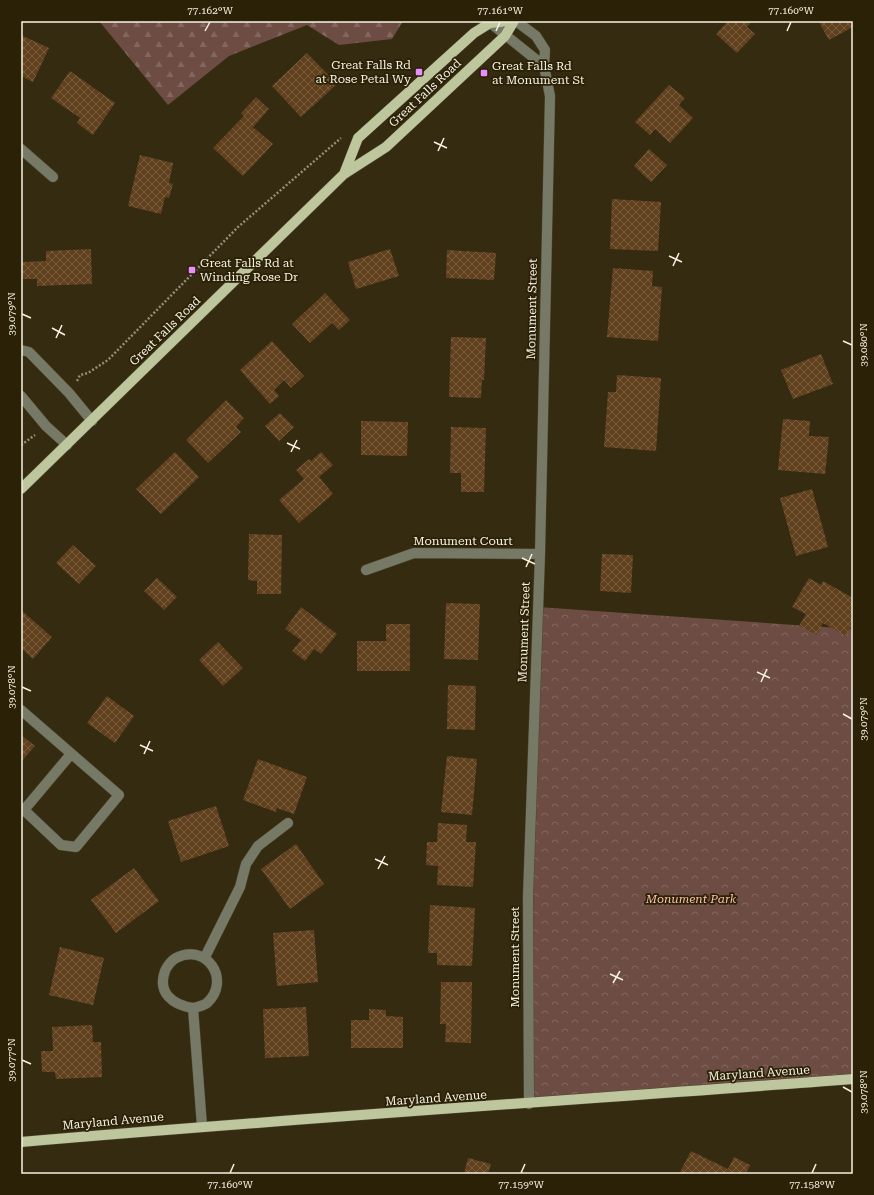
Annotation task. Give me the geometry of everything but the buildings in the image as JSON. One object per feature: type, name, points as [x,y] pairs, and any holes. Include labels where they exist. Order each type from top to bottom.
[{"type":"main road","name":"Great Falls Road","points":[[344,174],[358,138],[474,33],[489,22],[509,21]]},
{"type":"main road","name":"Great Falls Road","points":[[21,490],[344,174],[386,147],[505,36],[515,21]]},
{"type":"main road","name":"Maryland Avenue","points":[[21,1142],[202,1126],[529,1104],[853,1079]]},
{"type":"street","name":"Monument Street","points":[[515,21],[536,36],[545,50],[544,66],[550,96],[540,554],[528,897],[529,1104]]},
{"type":"street","points":[[489,22],[544,66]]},
{"type":"street","points":[[21,149],[53,177]]},
{"type":"street","points":[[21,350],[29,352],[69,393],[92,421]]},
{"type":"street","points":[[21,396],[46,426],[67,445]]},
{"type":"street","name":"Monument Court","points":[[366,570],[414,553],[540,554]]},
{"type":"street","points":[[21,710],[119,795],[76,847],[62,845],[24,810],[71,754]]},
{"type":"street","points":[[205,957],[240,887],[246,864],[258,846],[288,823]]},
{"type":"street","points":[[194,954],[205,957],[214,967],[218,981],[215,992],[206,1004],[193,1008],[179,1006],[169,998],[164,990],[163,978],[165,969],[173,960],[182,955],[194,954]]},
{"type":"street","points":[[193,1008],[202,1126]]},
{"type":"path","points":[[69,393],[80,375],[88,373],[108,360],[238,227],[345,135]]},
{"type":"path","points":[[21,445],[46,426]]},
{"type":"green space","points":[[99,21],[403,21],[392,39],[339,45],[307,25],[229,56],[168,105]]},
{"type":"green space","name":"Monument Park","points":[[538,607],[853,629],[853,1079],[529,1104]]},
{"type":"place","name":"Great Falls Rd at Rose Petal Wy","points":[[419,72]]},
{"type":"place","name":"Great Falls Rd at Monument St","points":[[484,73]]},
{"type":"place","name":"Great Falls Rd at Winding Rose Dr","points":[[192,270]]}]
